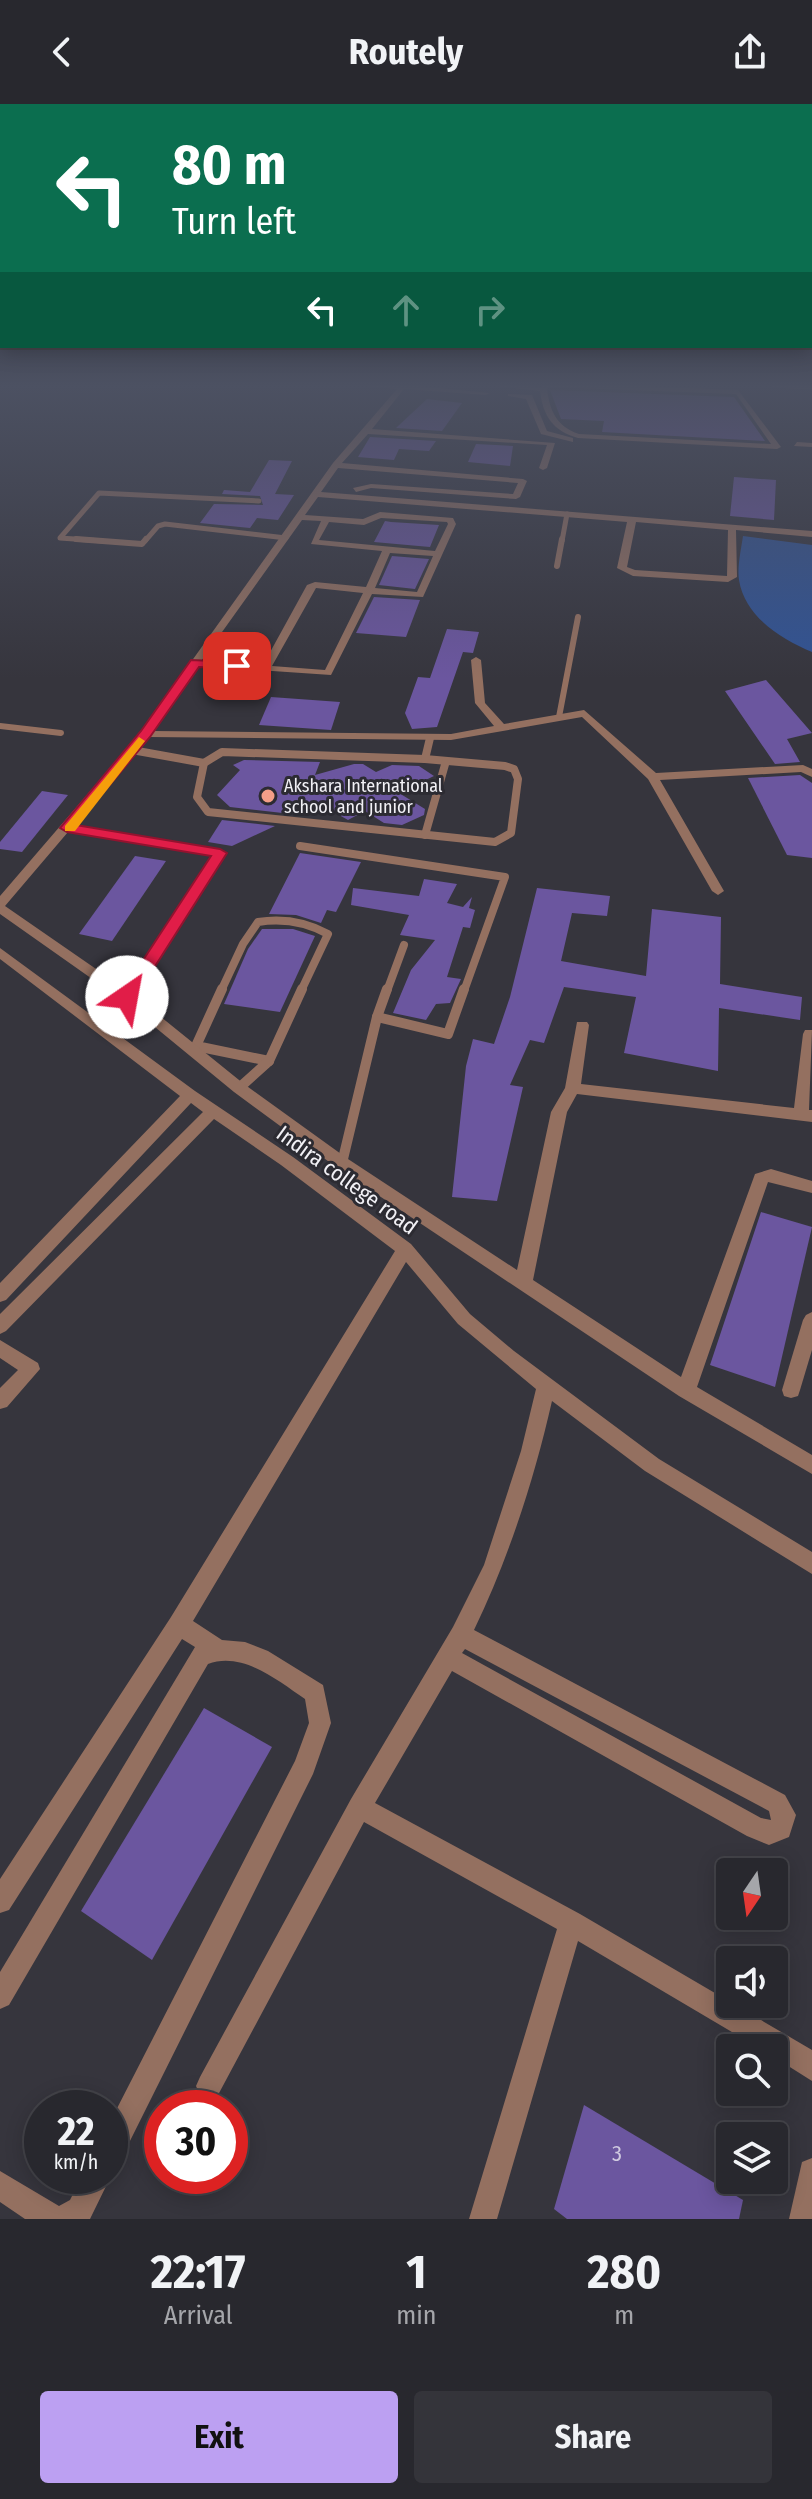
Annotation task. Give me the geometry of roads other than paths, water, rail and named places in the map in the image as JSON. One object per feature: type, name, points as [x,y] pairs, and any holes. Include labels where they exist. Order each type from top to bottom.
[{"type":"street","points":[[0,906],[145,734],[325,482]]},
{"type":"street","points":[[319,491],[356,490],[499,500],[518,497],[523,482]]},
{"type":"street","points":[[508,497],[513,484],[509,483]]},
{"type":"street","points":[[319,491],[812,534]]},
{"type":"street","points":[[266,668],[310,587],[422,594],[452,524],[450,520],[388,515],[364,522],[301,517]]},
{"type":"street","points":[[326,519],[314,542],[438,554]]},
{"type":"street","points":[[632,519],[624,571],[723,581],[732,577],[732,527]]},
{"type":"street","points":[[195,663],[329,672],[390,549]]},
{"type":"street","points":[[476,660],[480,703],[501,728]]},
{"type":"street","points":[[145,734],[430,738],[584,713],[653,777],[718,891]]},
{"type":"street","points":[[653,777],[803,768],[812,774]]},
{"type":"street","points":[[67,828],[220,853],[127,997]]},
{"type":"street","name":"Indira college road","points":[[0,906],[127,997],[239,1088],[342,1163],[686,1390],[812,1465]]},
{"type":"street","name":"Indira college road","points":[[0,952],[212,1112],[287,1161],[405,1249],[464,1319],[652,1465],[812,1564]]},
{"type":"street","points":[[523,1284],[559,1112],[573,1088],[582,1025]]},
{"type":"street","points":[[573,1088],[806,1115],[810,1034]]},
{"type":"street","points":[[0,1295],[190,1095]]},
{"type":"street","points":[[1,1324],[212,1112]]},
{"type":"street","points":[[686,1390],[761,1178],[771,1175],[812,1187]]},
{"type":"street","points":[[0,1901],[179,1625],[405,1249]]},
{"type":"street","points":[[791,1390],[812,1320]]},
{"type":"street","points":[[0,1348],[31,1369],[0,1401]]},
{"type":"street","points":[[209,2086],[359,1807],[461,1635],[493,1568],[531,1451],[546,1385]]},
{"type":"street","points":[[179,1625],[216,1648]]},
{"type":"street","points":[[448,1657],[755,1828],[769,1833],[781,1829],[784,1815],[777,1803],[461,1635]]},
{"type":"street","points":[[0,1996],[201,1656],[216,1648],[232,1648],[278,1669],[315,1693],[320,1723],[305,1766],[128,2115]]},
{"type":"street","points":[[359,1807],[571,1923],[806,2061],[812,2068]]},
{"type":"street","points":[[483,2219],[571,1923]]},
{"type":"street","points":[[803,2219],[812,2172]]},
{"type":"street","points":[[0,2185],[47,2217],[56,2219]]},
{"type":"street","points":[[64,2219],[80,2210],[88,2194]]},
{"type":"lane","points":[[259,501],[99,493],[60,538],[142,544],[162,524],[286,538]]},
{"type":"lane","points":[[557,566],[567,514]]},
{"type":"lane","points":[[559,717],[578,617]]},
{"type":"lane","points":[[0,726],[61,733]]},
{"type":"lane","points":[[425,759],[430,738]]},
{"type":"lane","points":[[132,750],[204,763],[222,752],[425,759],[514,769],[518,779],[511,833],[495,842],[208,812],[197,797],[204,763]]},
{"type":"lane","points":[[425,835],[446,761]]},
{"type":"lane","points":[[300,846],[505,877],[448,1034],[377,1017]]},
{"type":"lane","points":[[239,1088],[269,1061],[328,934],[312,925],[269,920],[258,922],[243,944],[196,1046],[269,1061]]},
{"type":"lane","points":[[342,1163],[377,1017],[404,945]]},
{"type":"water","points":[[743,536],[812,545],[812,652],[766,625],[749,605],[739,580]]},
{"type":"place","name":"Akshara International school and junior","points":[[268,796]]}]
